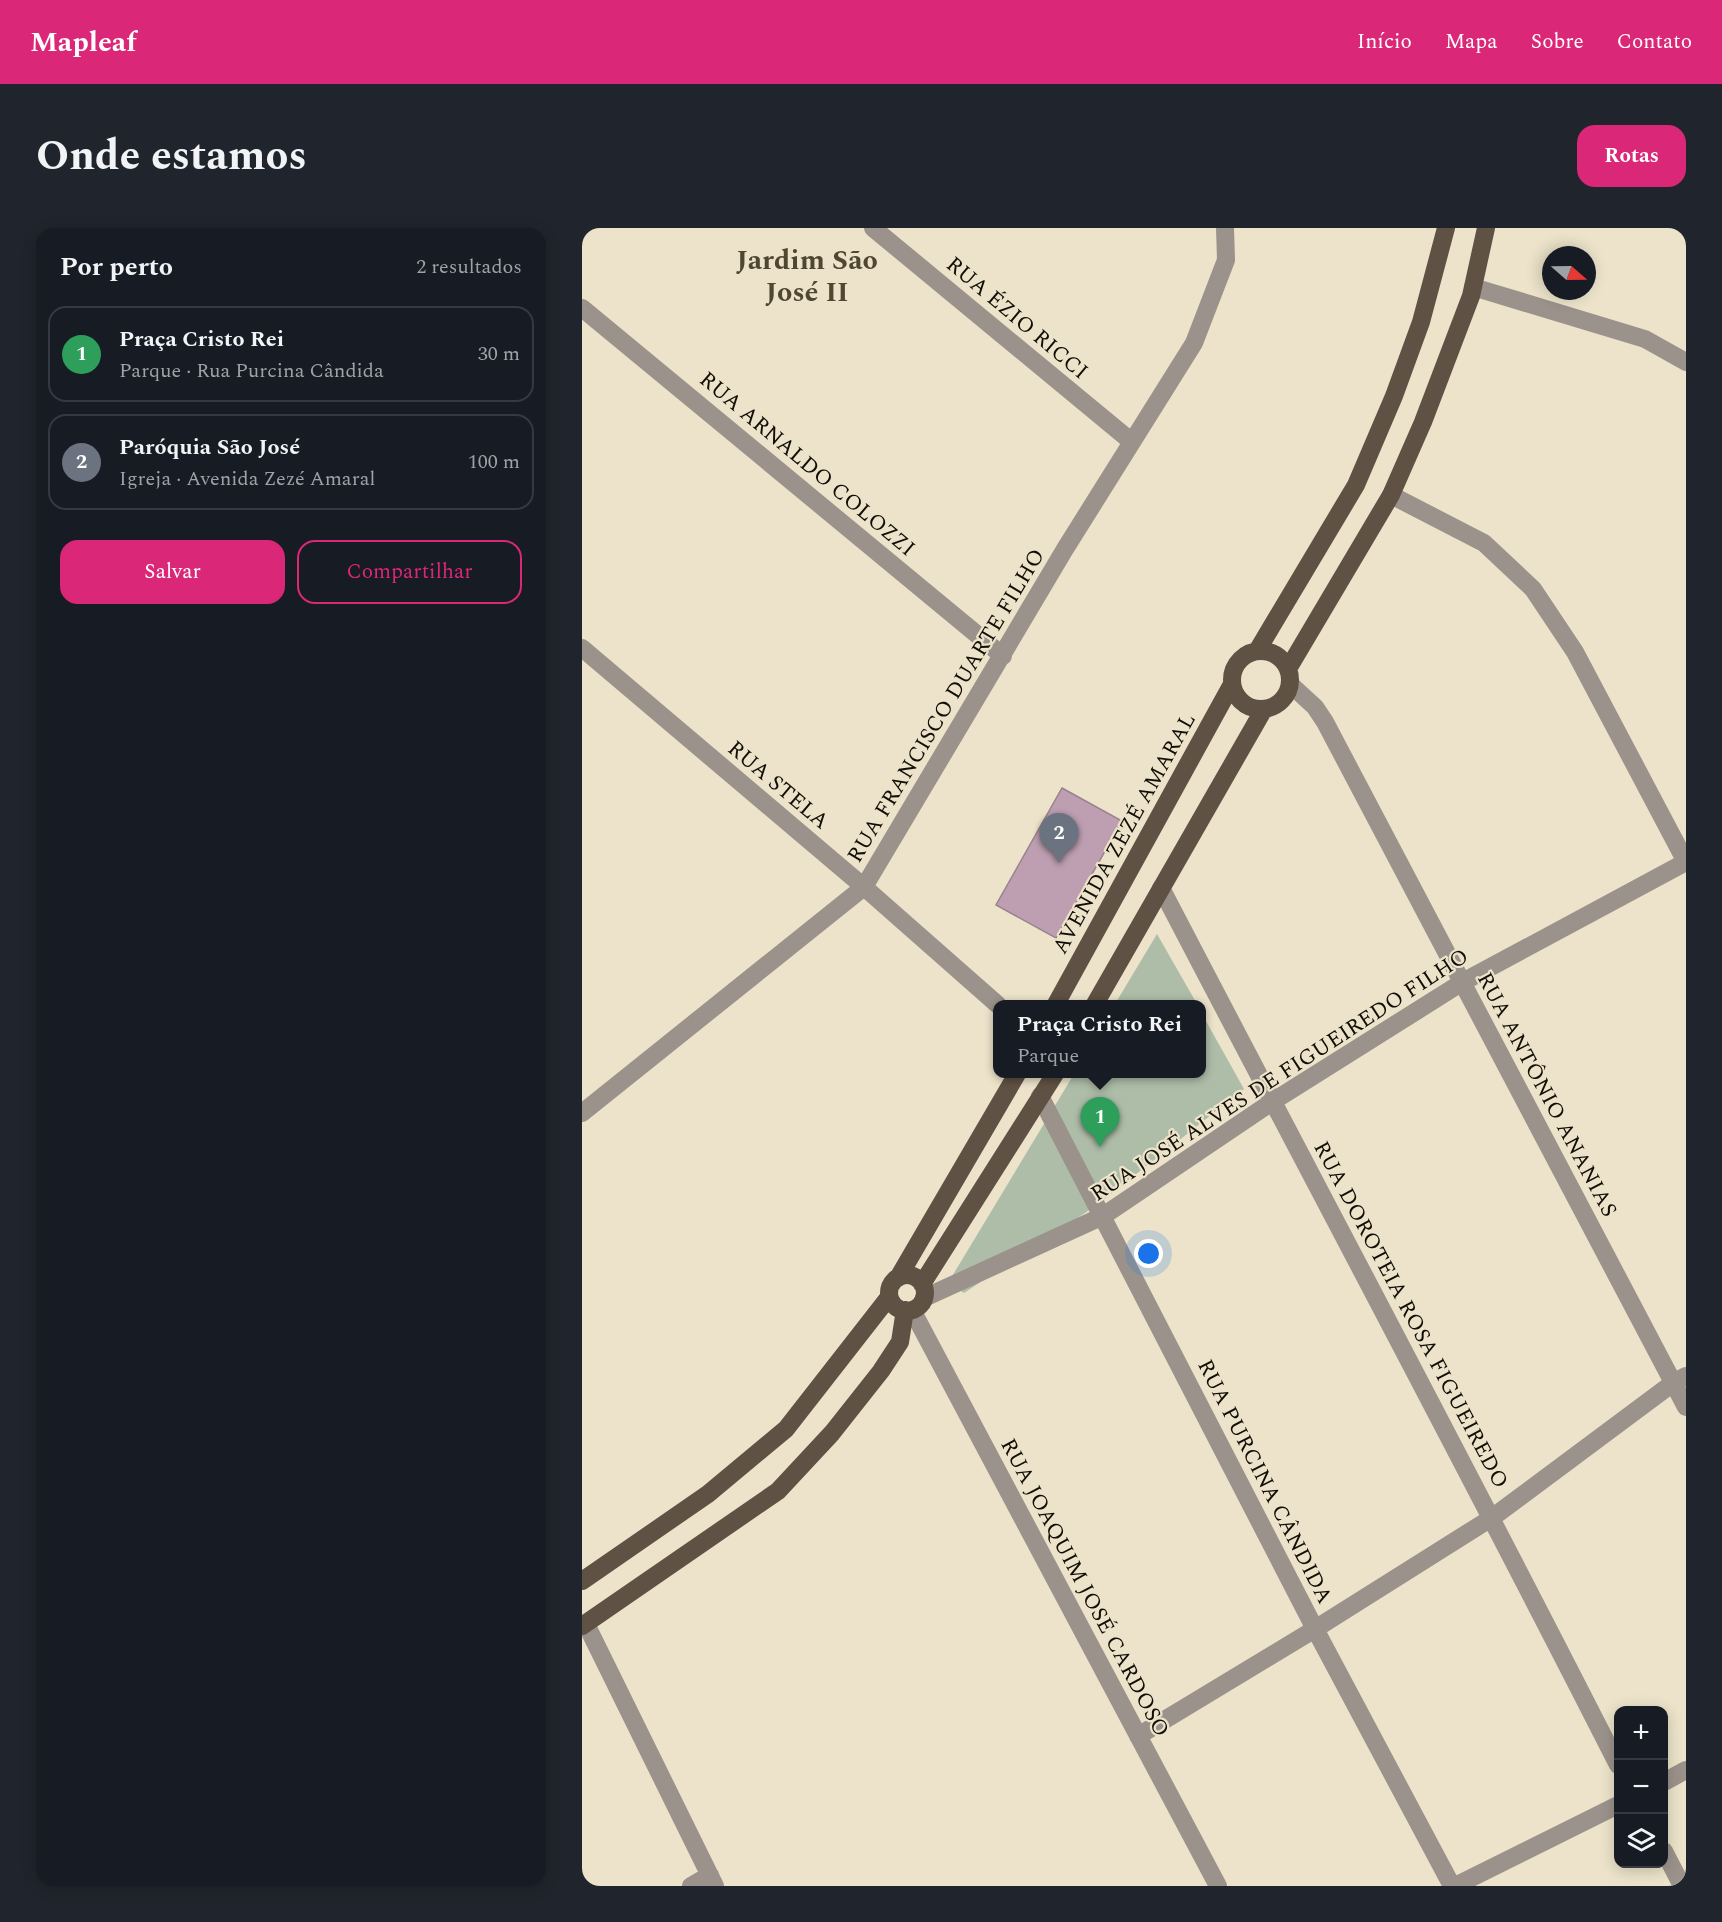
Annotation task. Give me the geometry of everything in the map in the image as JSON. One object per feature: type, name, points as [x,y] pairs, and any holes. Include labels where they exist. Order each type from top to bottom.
[{"type":"main road","name":"AVENIDA ZEZÉ AMARAL","points":[[1059,1000],[1232,684],[1233,673],[1238,663],[1246,655],[1257,651],[1356,485],[1394,396],[1421,322],[1446,228]]},
{"type":"main road","points":[[1232,684],[1236,695],[1243,703],[1253,708],[1272,707],[1284,698],[1289,676],[1390,495],[1423,422],[1473,287],[1486,228]]},
{"type":"main road","points":[[1257,651],[1272,653],[1278,657],[1289,676]]},
{"type":"main road","points":[[1098,1000],[1264,709]]},
{"type":"main road","points":[[582,1581],[708,1494],[786,1429],[889,1297],[890,1286],[898,1278],[1015,1078]]},
{"type":"main road","points":[[584,1625],[778,1491],[832,1433],[881,1371],[900,1342],[916,1300],[1052,1078]]},
{"type":"main road","points":[[898,1278],[909,1275],[914,1277],[916,1300]]},
{"type":"main road","points":[[889,1297],[895,1306],[916,1300]]},
{"type":"street","name":"RUA ÉZIO RICCI","points":[[873,228],[1132,442]]},
{"type":"street","name":"RUA FRANCISCO DUARTE FILHO","points":[[582,1113],[864,886],[1065,549],[1194,343],[1226,260],[1225,228]]},
{"type":"street","points":[[1473,287],[1645,339],[1686,362]]},
{"type":"street","name":"RUA ARNALDO COLOZZI","points":[[582,308],[1003,656]]},
{"type":"street","points":[[1390,495],[1484,543],[1533,589],[1575,652],[1686,862]]},
{"type":"street","name":"RUA STELA","points":[[582,648],[864,886],[993,1001]]},
{"type":"street","name":"RUA ANTÔNIO ANANIAS","points":[[1289,676],[1325,722],[1461,983],[1680,1379],[1686,1407]]},
{"type":"street","name":"RUA JOSÉ ALVES DE FIGUEIREDO FILHO","points":[[916,1300],[1103,1216],[1272,1102],[1461,983],[1686,862]]},
{"type":"street","name":"RUA DOROTEIA ROSA FIGUEIREDO","points":[[1161,888],[1492,1517],[1615,1760]]},
{"type":"street","name":"RUA PURCINA CÂNDIDA","points":[[1040,1096],[1315,1629],[1453,1886]]},
{"type":"street","name":"RUA JOAQUIM JOSÉ CARDOSO","points":[[916,1300],[1138,1736],[1218,1886]]},
{"type":"street","points":[[1138,1736],[1315,1629],[1492,1517],[1680,1379]]},
{"type":"street","points":[[584,1625],[713,1880],[692,1886]]},
{"type":"street","points":[[1668,1780],[1686,1770]]},
{"type":"street","points":[[1453,1886],[1614,1807]]},
{"type":"street","points":[[1668,1859],[1682,1886]]},
{"type":"green space","points":[[1157,934],[1195,1000],[1117,1000]]},
{"type":"green space","points":[[1206,1021],[1244,1089],[1097,1205],[964,1293],[955,1287],[951,1278],[1072,1078],[1206,1078]]},
{"type":"building","points":[[1062,788],[1122,821],[1056,938],[996,905]]},
{"type":"place","name":"Paróquia São José","points":[[1059,863]]},
{"type":"place","name":"Praça Cristo Rei","points":[[1100,1147]]},
{"type":"district","name":"Jardim São José II","points":[[807,275]]}]
